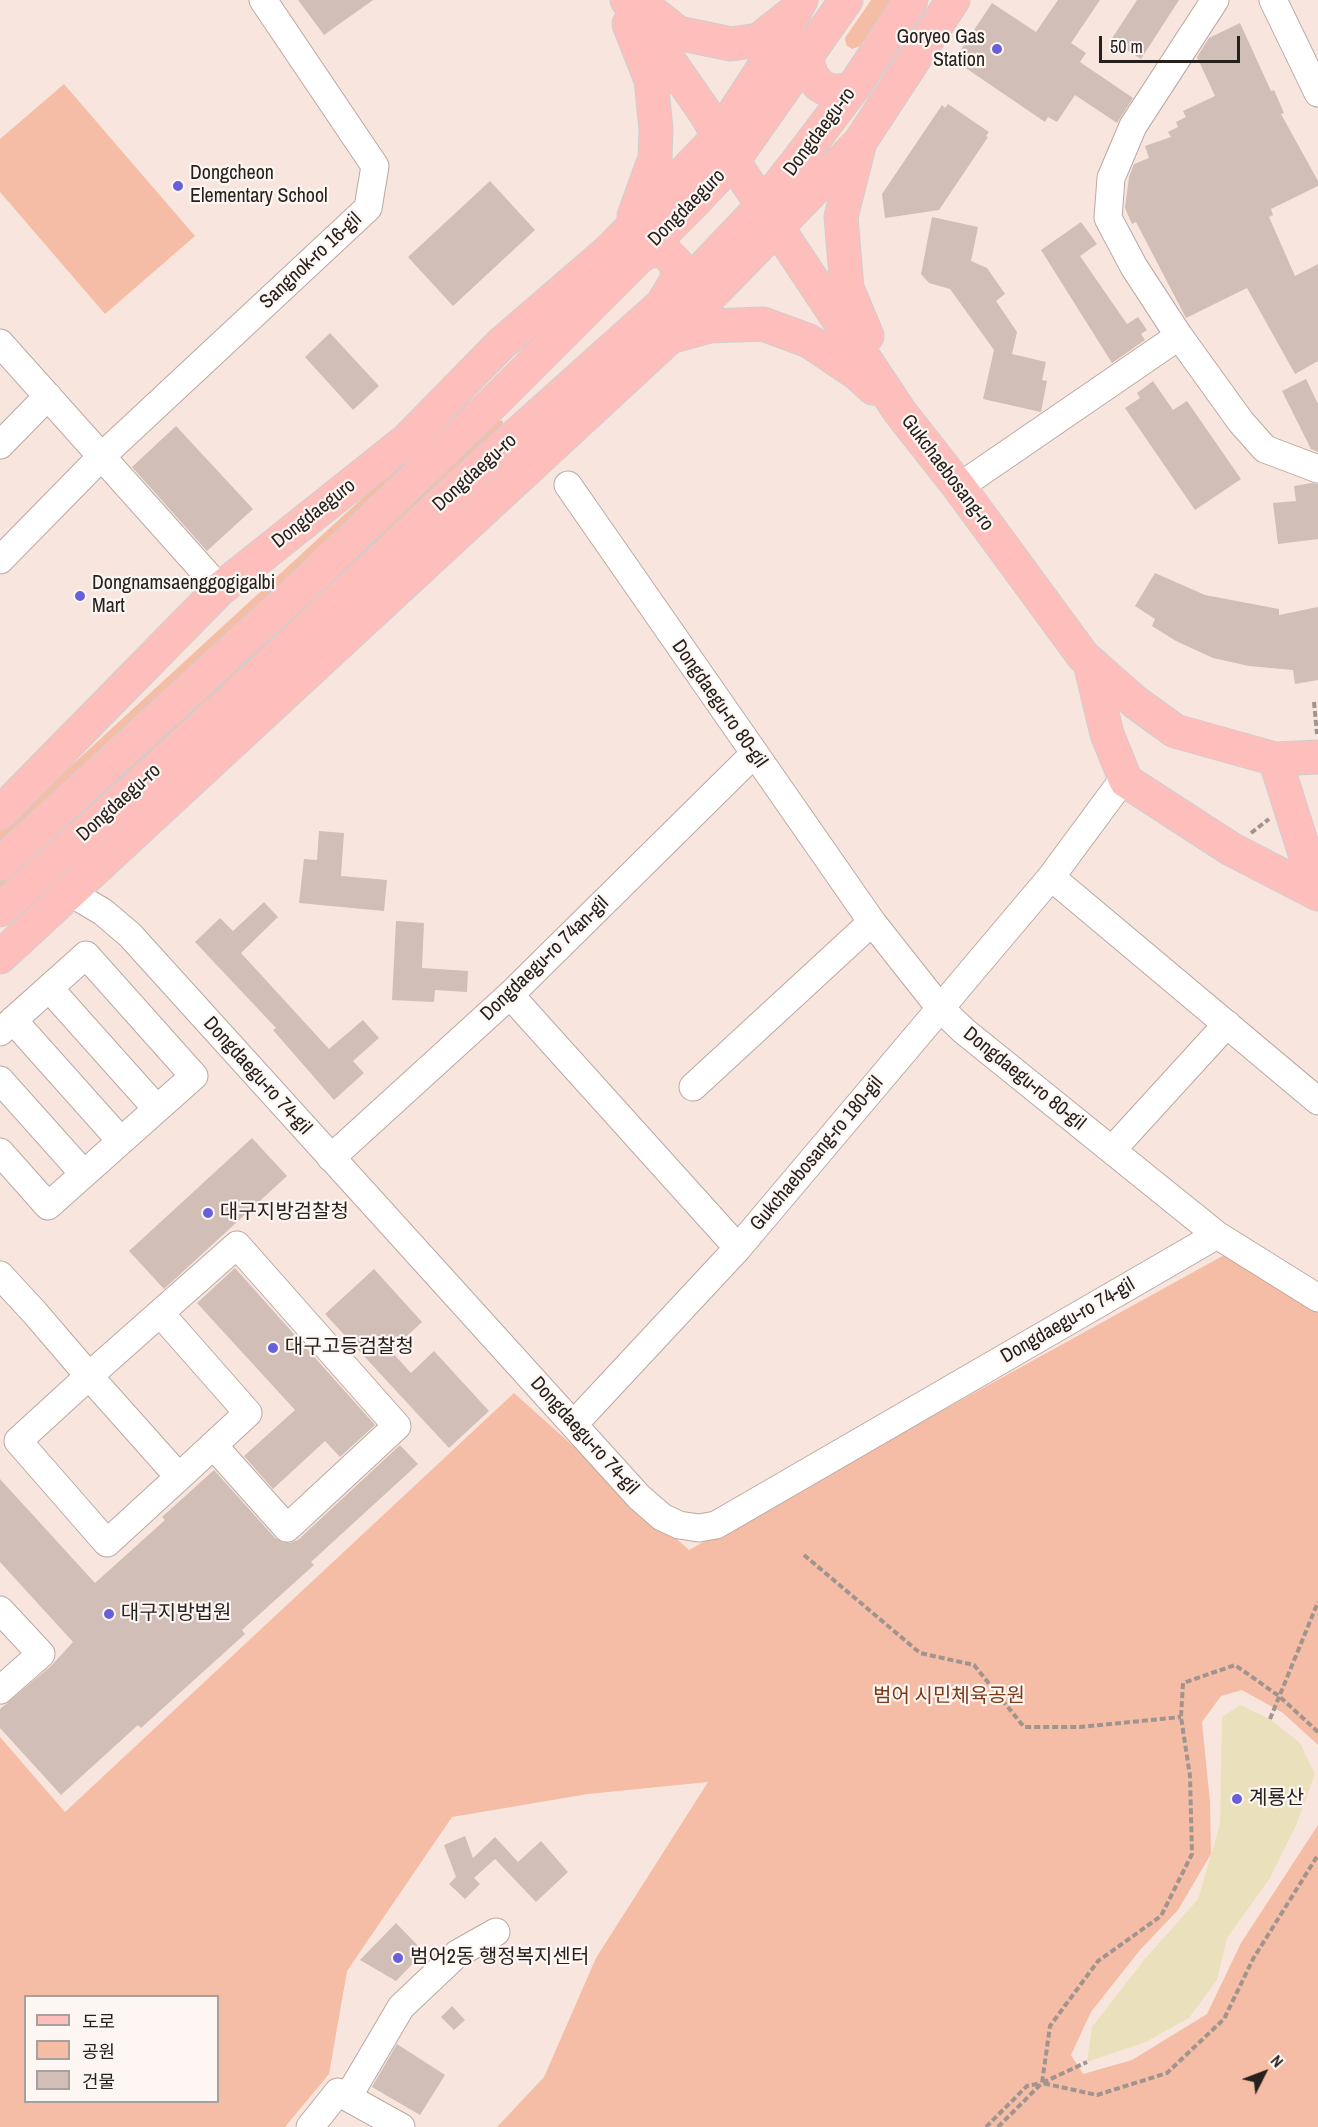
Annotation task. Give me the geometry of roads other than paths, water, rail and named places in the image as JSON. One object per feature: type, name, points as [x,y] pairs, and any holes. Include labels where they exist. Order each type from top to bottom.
[{"type":"main road","points":[[620,0],[651,80],[656,139],[655,158],[624,254],[651,250],[665,252],[676,263],[678,278],[664,323],[710,326],[763,324],[809,341],[858,374],[900,412]]},
{"type":"main road","name":"Gukchaebosang-ro","points":[[627,0],[900,412],[1090,663],[1135,702],[1175,731],[1275,759],[1318,750]]},
{"type":"main road","points":[[637,0],[678,33],[731,44],[759,40],[797,7]]},
{"type":"main road","points":[[726,148],[808,53],[846,0]]},
{"type":"main road","name":"Dongdaegu-ro","points":[[0,957],[72,893],[371,611],[771,216],[911,0]]},
{"type":"main road","points":[[771,216],[860,142],[953,0]]},
{"type":"main road","points":[[726,148],[797,7]]},
{"type":"main road","points":[[808,53],[807,65],[819,85],[830,91],[853,88]]},
{"type":"main road","points":[[860,142],[841,217],[847,288],[900,412]]},
{"type":"main road","name":"Dongdaeguro","points":[[0,813],[220,589],[407,440],[501,344],[624,254],[726,148]]},
{"type":"main road","name":"Dongdaegu-ro","points":[[0,864],[305,584],[493,403],[624,254]]},
{"type":"main road","name":"Dongdaegu-ro","points":[[0,910],[198,731],[475,472],[664,323]]},
{"type":"main road","points":[[1090,663],[1107,734],[1126,781],[1231,849],[1318,894]]},
{"type":"main road","points":[[1275,759],[1306,857],[1318,871]]},
{"type":"street","name":"Sangnok-ro 16-gil","points":[[0,560],[102,456],[368,208],[375,166],[263,0]]},
{"type":"street","points":[[1215,0],[1133,126],[1111,178],[1108,218],[1134,267],[1179,336],[1241,422],[1265,449],[1318,469]]},
{"type":"street","points":[[1273,0],[1318,93]]},
{"type":"street","points":[[959,487],[1179,336]]},
{"type":"street","points":[[0,343],[220,589]]},
{"type":"street","points":[[0,446],[48,396]]},
{"type":"street","name":"Dongdaegu-ro 80-gil","points":[[567,485],[872,922],[940,1008],[964,1031],[1217,1235],[1318,1298]]},
{"type":"street","name":"Dongdaegu-ro 74an-gil","points":[[331,1158],[510,995],[754,753]]},
{"type":"street","name":"Gukchaebosang-ro 180-gil","points":[[574,1424],[738,1248],[1051,877],[1119,785],[1126,781]]},
{"type":"street","points":[[1051,877],[1318,1101]]},
{"type":"street","name":"Dongdaegu-ro 74-gil","points":[[72,893],[104,912],[130,934],[639,1497],[662,1517],[679,1526],[699,1528],[716,1525],[1217,1235]]},
{"type":"street","points":[[693,1087],[872,922]]},
{"type":"street","points":[[0,1152],[48,1206],[157,1109],[194,1076],[86,955],[7,1026],[121,1141]]},
{"type":"street","points":[[49,988],[157,1109]]},
{"type":"street","points":[[510,995],[738,1248]]},
{"type":"street","points":[[1112,1150],[1227,1024]]},
{"type":"street","points":[[0,1080],[84,1174]]},
{"type":"street","points":[[160,1313],[248,1413],[213,1445],[107,1544],[18,1441],[89,1376],[160,1313],[237,1245],[397,1426],[287,1528],[213,1445]]},
{"type":"street","points":[[0,1275],[179,1477]]},
{"type":"street","points":[[0,1610],[41,1654],[0,1690]]},
{"type":"street","points":[[348,2097],[401,2007],[457,1954],[496,1932]]},
{"type":"street","points":[[310,2127],[338,2092],[401,2127]]},
{"type":"place","name":"Goryeo Gas Station","points":[[997,49]]},
{"type":"place","name":"Dongcheon Elementary School","points":[[178,186]]},
{"type":"place","name":"Dongnamsaenggogigalbi Mart","points":[[80,596]]},
{"type":"place","name":"대구지방검찰청","points":[[208,1213]]},
{"type":"place","name":"대구고등검찰청","points":[[273,1348]]},
{"type":"place","name":"대구지방법원","points":[[109,1614]]},
{"type":"place","name":"계룡산","points":[[1237,1799]]},
{"type":"place","name":"범어2동 행정복지센터","points":[[398,1958]]},
{"type":"park label","name":"범어 시민체육공원","points":[[949,1697]]}]
